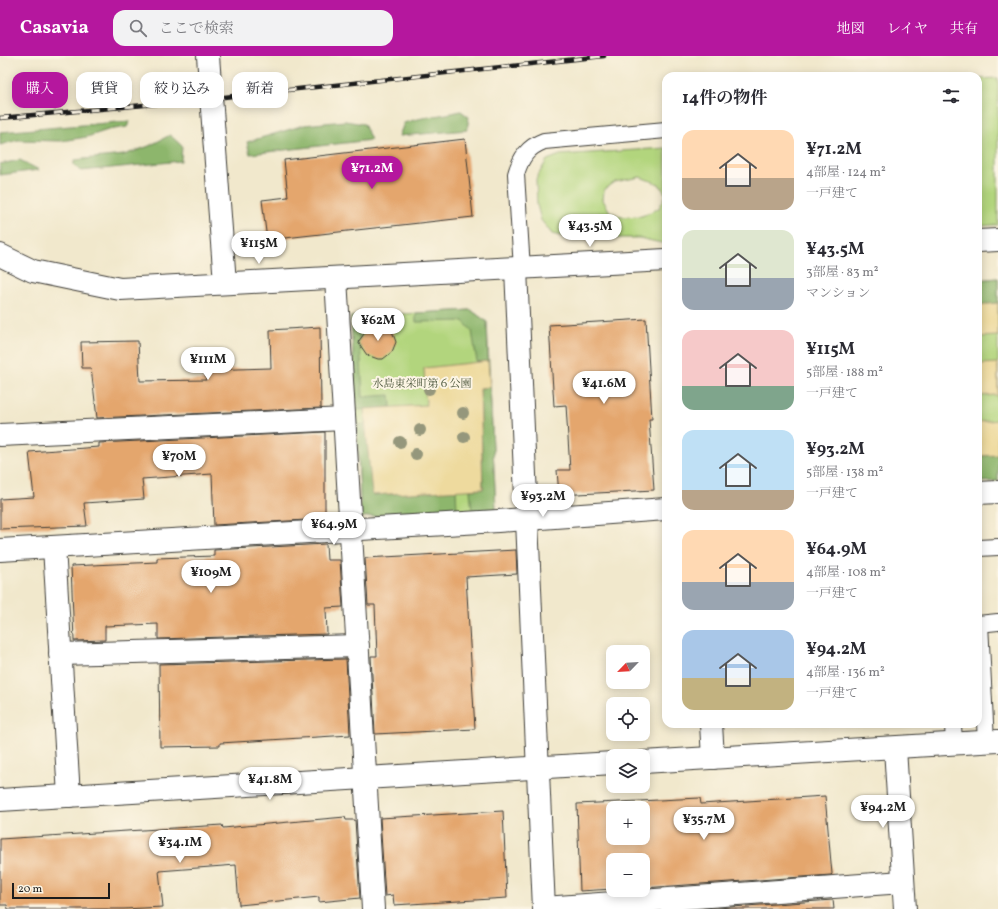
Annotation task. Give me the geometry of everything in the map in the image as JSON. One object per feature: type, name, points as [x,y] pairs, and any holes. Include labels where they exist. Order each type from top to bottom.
[{"type":"street","points":[[208,56],[226,283]]},
{"type":"street","points":[[982,241],[998,240]]},
{"type":"street","points":[[0,255],[33,271],[120,289],[662,260]]},
{"type":"street","points":[[519,269],[526,519],[544,908],[903,882]]},
{"type":"street","points":[[336,278],[373,909]]},
{"type":"street","points":[[0,435],[344,419]]},
{"type":"street","points":[[982,493],[998,492]]},
{"type":"street","points":[[0,550],[351,528],[526,519],[662,509]]},
{"type":"street","points":[[54,547],[69,796]]},
{"type":"street","points":[[60,654],[358,646]]},
{"type":"street","points":[[711,728],[713,758]]},
{"type":"street","points":[[650,762],[895,748],[954,734],[992,742]]},
{"type":"street","points":[[895,748],[905,909]]},
{"type":"street","points":[[0,800],[606,764]]},
{"type":"lane","points":[[519,269],[516,174],[520,162],[526,152],[534,145],[544,141],[662,130]]},
{"type":"lane","points":[[982,548],[998,547]]},
{"type":"lane","points":[[982,624],[998,622]]},
{"type":"lane","points":[[982,651],[992,742]]},
{"type":"green space","points":[[998,78],[998,225],[982,226],[982,79]]},
{"type":"green space","points":[[461,111],[469,117],[467,130],[399,136],[404,123]]},
{"type":"green space","points":[[130,121],[127,127],[108,130],[87,137],[61,141],[18,140],[0,145],[0,132]]},
{"type":"green space","points":[[345,121],[364,124],[371,140],[250,154],[247,142],[304,125]]},
{"type":"green space","points":[[170,135],[182,146],[181,161],[81,171],[74,165],[74,160],[124,155],[149,146]]},
{"type":"green space","points":[[662,148],[662,189],[659,184],[640,177],[615,182],[604,190],[603,200],[610,212],[622,217],[642,216],[659,208],[662,202],[662,243],[639,238],[569,238],[552,234],[541,220],[537,205],[536,179],[547,160],[560,155]]},
{"type":"green space","points":[[20,160],[39,170],[0,175],[0,164]]},
{"type":"green space","points":[[998,278],[998,481],[982,482],[982,280]]},
{"type":"green space","points":[[998,278],[998,303],[982,305],[982,280]]},
{"type":"green space","name":"水島東栄町第６公園","points":[[471,310],[487,322],[496,510],[361,517],[351,317]]},
{"type":"green space","points":[[471,310],[487,322],[488,361],[477,362],[472,331],[463,321],[416,322],[416,313]]},
{"type":"green space","points":[[397,314],[397,321],[359,324],[363,397],[390,395],[391,407],[356,410],[351,317]]},
{"type":"green space","points":[[490,387],[496,510],[472,512],[470,490],[483,489],[480,388]]},
{"type":"green space","points":[[366,424],[373,495],[456,490],[457,512],[361,517],[357,425]]},
{"type":"green space","points":[[998,455],[998,481],[982,482],[982,456]]},
{"type":"sand","points":[[998,303],[998,336],[982,337],[982,305]]},
{"type":"sand","points":[[488,361],[490,387],[480,388],[483,489],[372,495],[364,409],[426,405],[424,368]]},
{"type":"sand","points":[[998,363],[998,395],[982,396],[982,364]]},
{"type":"sand","points":[[998,420],[998,455],[982,456],[982,422]]},
{"type":"building","points":[[465,139],[473,217],[267,240],[262,200],[288,197],[284,160]]},
{"type":"building","points":[[646,319],[652,419],[649,419],[654,490],[559,495],[557,470],[570,470],[566,405],[554,406],[549,325]]},
{"type":"building","points":[[377,325],[382,325],[392,331],[396,342],[392,352],[383,359],[378,359],[367,355],[358,342],[367,330]]},
{"type":"building","points":[[320,327],[321,408],[97,418],[91,368],[82,368],[81,342],[138,341],[140,381],[206,380],[205,370],[271,368],[270,330]]},
{"type":"building","points":[[325,432],[325,519],[214,525],[212,474],[142,479],[144,499],[84,503],[87,526],[0,529],[0,499],[34,497],[29,452],[99,447],[99,443]]},
{"type":"building","points":[[326,544],[327,560],[340,560],[343,607],[326,608],[327,634],[158,639],[158,624],[105,626],[105,640],[74,641],[71,566],[157,562],[157,558],[214,556],[214,550]]},
{"type":"building","points":[[516,550],[517,574],[466,577],[475,729],[375,734],[371,656],[377,656],[375,605],[368,605],[365,558]]},
{"type":"building","points":[[346,659],[350,735],[220,743],[220,746],[160,747],[159,664]]},
{"type":"building","points":[[825,796],[832,874],[650,888],[650,853],[606,853],[606,889],[580,891],[577,804],[606,803],[606,845],[650,845],[650,801],[638,801],[700,798],[701,804]]},
{"type":"building","points":[[503,811],[507,898],[394,905],[393,895],[385,896],[380,818]]},
{"type":"building","points":[[345,817],[346,820],[355,820],[360,898],[319,902],[319,897],[239,905],[236,865],[159,871],[163,907],[124,909],[8,909],[7,905],[0,905],[0,839],[222,825],[223,828]]},
{"type":"building","points":[[833,900],[834,909],[703,909]]},
{"type":"railway","points":[[0,118],[178,102],[604,56]]}]
